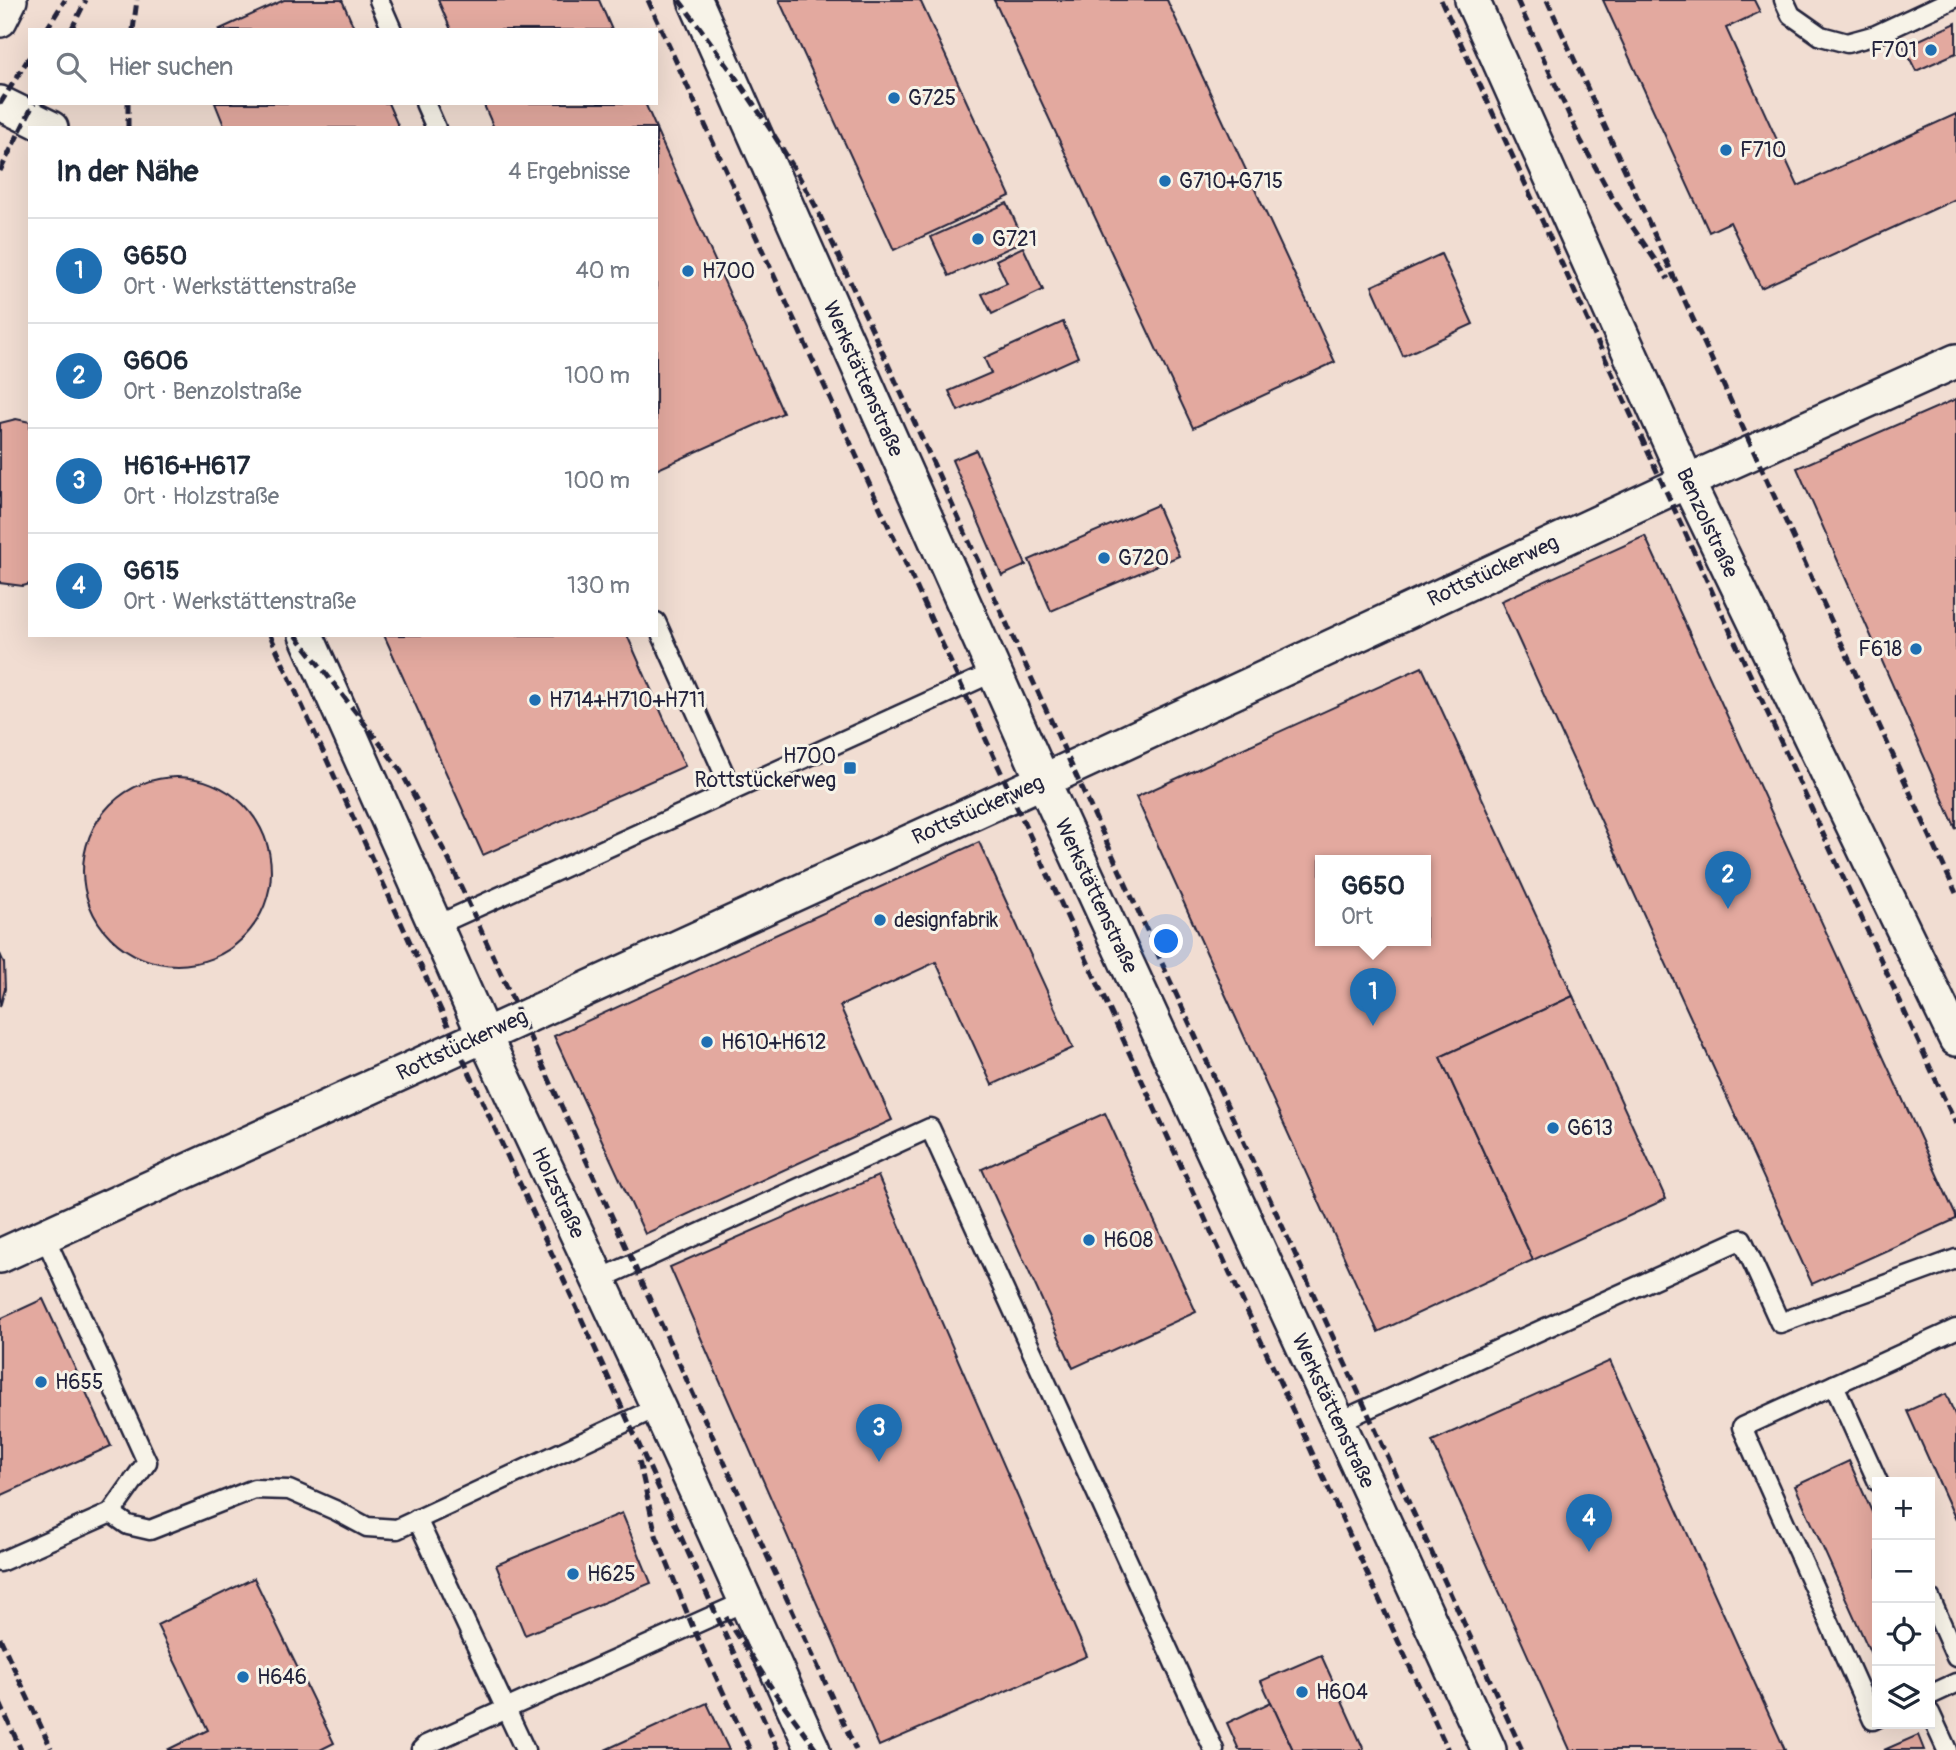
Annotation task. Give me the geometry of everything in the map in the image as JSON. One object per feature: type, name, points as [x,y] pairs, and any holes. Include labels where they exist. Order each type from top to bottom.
[{"type":"street","points":[[0,20],[10,0]]},
{"type":"street","name":"Werkstättenstraße","points":[[695,0],[1043,781],[1489,1750]]},
{"type":"street","name":"Benzolstraße","points":[[1472,0],[1686,481],[1956,1039]]},
{"type":"street","points":[[0,103],[47,126]]},
{"type":"street","name":"Rottstückerweg","points":[[0,1256],[1043,781],[1686,481],[1956,362]]},
{"type":"street","name":"Holzstraße","points":[[307,637],[484,1035],[658,1407],[813,1750]]},
{"type":"lane","points":[[379,0],[391,28]]},
{"type":"lane","points":[[1784,0],[1791,15],[1821,36],[1847,43],[1876,35],[1951,0]]},
{"type":"lane","points":[[426,105],[435,126]]},
{"type":"lane","points":[[658,626],[732,791]]},
{"type":"lane","points":[[435,926],[994,672]]},
{"type":"lane","points":[[598,1280],[930,1128],[1214,1750]]},
{"type":"lane","points":[[0,1562],[111,1513],[146,1462],[44,1235]]},
{"type":"lane","points":[[1338,1422],[1742,1239],[1780,1323],[1956,1259]]},
{"type":"lane","points":[[1872,1718],[1742,1427],[1956,1329]]},
{"type":"lane","points":[[1834,1385],[1876,1477]]},
{"type":"lane","points":[[111,1513],[128,1525],[150,1530],[254,1489],[289,1490],[367,1527],[397,1529],[658,1407]]},
{"type":"lane","points":[[417,1519],[525,1750]]},
{"type":"lane","points":[[421,1750],[426,1745],[746,1601]]},
{"type":"lane","points":[[1932,1603],[1956,1657]]},
{"type":"lane","points":[[1935,1693],[1956,1683]]},
{"type":"lane","points":[[1935,1724],[1947,1750]]},
{"type":"building","points":[[284,0],[342,0],[354,28],[222,28]]},
{"type":"building","points":[[438,0],[599,0],[611,28],[450,28]]},
{"type":"building","name":"G725","points":[[779,0],[920,0],[1010,196],[894,250]]},
{"type":"building","name":"G710+G715","points":[[994,0],[1167,0],[1335,362],[1193,428]]},
{"type":"building","name":"F710","points":[[1603,0],[1754,0],[1760,12],[1726,28],[1798,186],[1956,114],[1956,199],[1761,288],[1730,222],[1709,232]]},
{"type":"building","name":"F701","points":[[1956,23],[1956,53],[1916,71],[1904,47]]},
{"type":"building","points":[[216,105],[389,105],[398,126],[224,126]]},
{"type":"building","points":[[484,105],[646,105],[655,126],[493,126]]},
{"type":"building","name":"H700","points":[[658,133],[783,413],[658,469]]},
{"type":"building","name":"G721","points":[[1007,203],[1024,241],[949,276],[931,237]]},
{"type":"building","name":"G721","points":[[1023,247],[1043,290],[992,314],[982,294],[1007,283],[996,260]]},
{"type":"building","points":[[1441,254],[1473,324],[1403,356],[1372,286]]},
{"type":"building","points":[[1063,322],[1078,357],[958,411],[949,391],[991,373],[984,358]]},
{"type":"building","name":"F618","points":[[1956,399],[1956,829],[1797,468]]},
{"type":"building","points":[[16,419],[28,422],[28,585],[23,586],[0,583],[0,423]]},
{"type":"building","points":[[976,450],[1026,565],[1002,576],[952,460]]},
{"type":"building","name":"G720","points":[[1157,505],[1179,556],[1051,611],[1029,560]]},
{"type":"building","points":[[1645,536],[1956,1216],[1956,1219],[1812,1284],[1501,601]]},
{"type":"building","name":"H714+H710+H711","points":[[385,637],[628,637],[685,766],[483,855]]},
{"type":"building","points":[[1422,667],[1573,996],[1440,1057],[1533,1260],[1378,1332],[1136,797]]},
{"type":"building","points":[[177,777],[195,778],[213,784],[244,804],[264,835],[270,853],[270,889],[264,907],[244,938],[213,958],[195,964],[177,965],[159,964],[141,958],[110,938],[90,907],[84,889],[83,871],[84,853],[90,835],[110,804],[141,784],[159,778]]},
{"type":"building","name":"H610+H612","points":[[979,842],[1073,1048],[992,1085],[936,962],[840,1006],[892,1120],[645,1234],[554,1036]]},
{"type":"building","points":[[0,954],[4,963],[5,989],[0,1007]]},
{"type":"building","name":"G613","points":[[1573,996],[1666,1199],[1533,1260],[1440,1057]]},
{"type":"building","name":"H608","points":[[1105,1113],[1196,1312],[1073,1368],[982,1169]]},
{"type":"building","points":[[878,1176],[1087,1656],[879,1746],[670,1267]]},
{"type":"building","name":"H655","points":[[43,1299],[111,1446],[0,1496],[0,1319]]},
{"type":"building","points":[[1610,1361],[1785,1750],[1570,1750],[1432,1441]]},
{"type":"building","points":[[1946,1394],[1956,1417],[1956,1520],[1907,1411]]},
{"type":"building","points":[[1849,1461],[1872,1512],[1872,1656],[1795,1486]]},
{"type":"building","name":"H625","points":[[622,1513],[651,1583],[525,1635],[496,1565]]},
{"type":"building","name":"H646","points":[[254,1578],[334,1743],[320,1750],[167,1750],[208,1730],[157,1625]]},
{"type":"building","name":"H604","points":[[1321,1655],[1364,1750],[1293,1750],[1261,1681]]},
{"type":"building","name":"H604","points":[[1271,1702],[1293,1750],[1239,1750],[1227,1723]]},
{"type":"building","points":[[707,1703],[729,1750],[605,1750]]},
{"type":"building","points":[[1918,1735],[1924,1750],[1884,1750]]},
{"type":"railway","points":[[47,28],[65,0]]},
{"type":"railway","points":[[72,28],[86,0]]},
{"type":"railway","points":[[133,28],[137,0]]},
{"type":"railway","points":[[648,0],[1448,1750]]},
{"type":"railway","points":[[679,0],[752,101],[816,207],[1522,1750]]},
{"type":"railway","points":[[1441,0],[1956,1124]]},
{"type":"railway","points":[[1517,0],[1580,139],[1612,197],[1668,279]]},
{"type":"railway","points":[[1547,0],[1956,893]]},
{"type":"railway","points":[[0,104],[28,59]]},
{"type":"railway","points":[[0,171],[33,105]]},
{"type":"railway","points":[[128,105],[128,126]]},
{"type":"railway","points":[[271,637],[778,1750]]},
{"type":"railway","points":[[298,637],[399,768],[447,856],[856,1750]]},
{"type":"railway","points":[[639,1461],[656,1535],[692,1625],[750,1750]]},
{"type":"railway","points":[[726,1617],[773,1690],[817,1750]]},
{"type":"railway","points":[[0,1638],[51,1748]]},
{"type":"railway","points":[[0,1703],[21,1750]]},
{"type":"place","name":"F701","points":[[1931,50]]},
{"type":"place","name":"G725","points":[[894,98]]},
{"type":"place","name":"F710","points":[[1726,150]]},
{"type":"place","name":"G710+G715","points":[[1165,181]]},
{"type":"place","name":"G721","points":[[978,239]]},
{"type":"place","name":"H700","points":[[688,271]]},
{"type":"place","name":"G720","points":[[1104,558]]},
{"type":"place","name":"F618","points":[[1916,649]]},
{"type":"place","name":"H714+H710+H711","points":[[535,700]]},
{"type":"place","name":"H700 Rottstückerweg","points":[[850,768]]},
{"type":"place","name":"G606","points":[[1728,909]]},
{"type":"place","name":"designfabrik","points":[[880,920]]},
{"type":"place","name":"G650","points":[[1373,1026]]},
{"type":"place","name":"H610+H612","points":[[707,1042]]},
{"type":"place","name":"G613","points":[[1553,1128]]},
{"type":"place","name":"H608","points":[[1089,1240]]},
{"type":"place","name":"H655","points":[[41,1382]]},
{"type":"place","name":"H616+H617","points":[[879,1462]]},
{"type":"place","name":"G615","points":[[1589,1552]]},
{"type":"place","name":"H625","points":[[573,1574]]},
{"type":"place","name":"H646","points":[[243,1677]]},
{"type":"place","name":"H604","points":[[1302,1692]]}]
